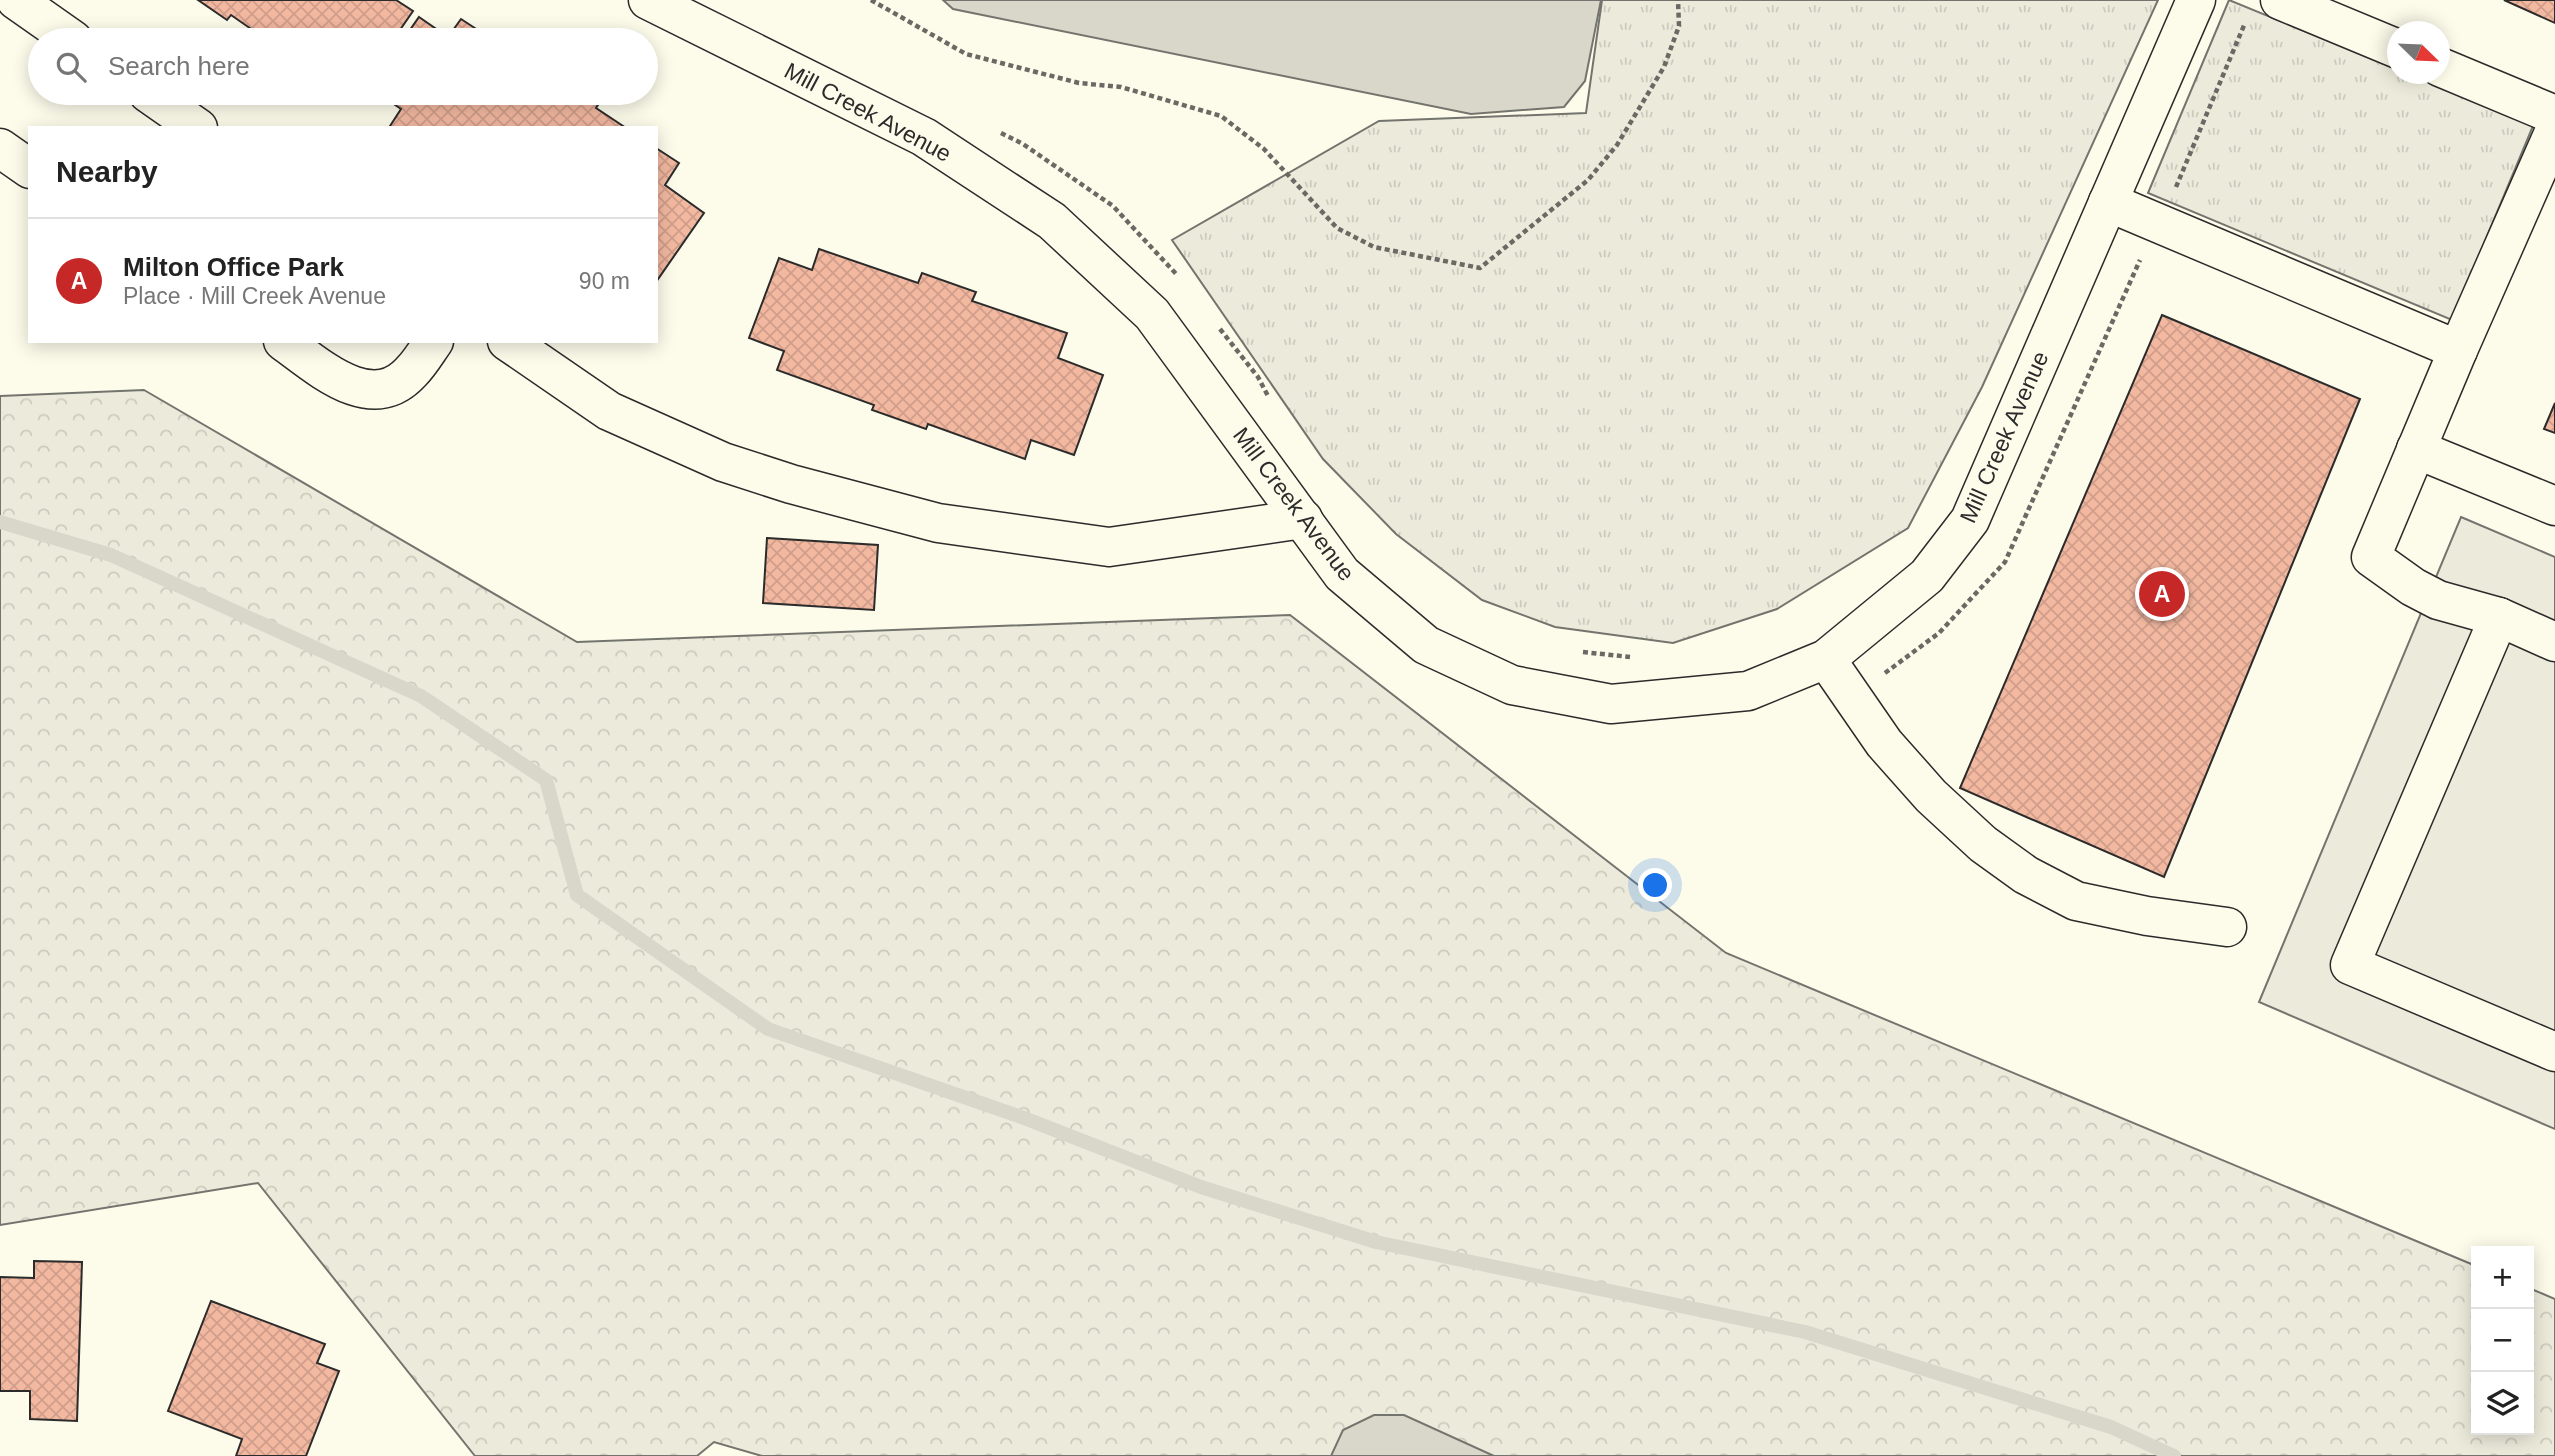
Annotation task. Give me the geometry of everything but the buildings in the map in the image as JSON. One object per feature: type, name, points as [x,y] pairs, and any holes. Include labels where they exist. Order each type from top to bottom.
[{"type":"street","points":[[16,0],[56,28]]},
{"type":"street","name":"Mill Creek Avenue","points":[[648,0],[924,137],[1052,221],[1152,314],[1342,574],[1426,645],[1511,685],[1611,704],[1748,691],[1826,659],[1927,576],[1970,520],[2196,0]]},
{"type":"street","points":[[2280,0],[2387,44]]},
{"type":"street","points":[[2450,71],[2555,115]]},
{"type":"street","points":[[165,105],[195,126]]},
{"type":"street","points":[[2555,130],[2371,557],[2413,587],[2438,600],[2499,617],[2555,642]]},
{"type":"street","points":[[0,148],[28,168]]},
{"type":"street","points":[[2108,202],[2458,350]]},
{"type":"street","points":[[286,343],[345,384],[371,391],[391,386],[410,374],[433,343]]},
{"type":"street","points":[[510,343],[609,411],[723,462],[791,484],[937,523],[1109,547],[1303,519]]},
{"type":"street","points":[[2416,449],[2555,506]]},
{"type":"street","points":[[2499,617],[2350,965],[2555,1052]]},
{"type":"street","points":[[1826,659],[1884,743],[1930,796],[1983,844],[2026,875],[2076,901],[2147,916],[2227,927]]},
{"type":"path","points":[[871,0],[965,54],[1079,83],[1121,87],[1221,116],[1264,149],[1337,228],[1374,247],[1480,268],[1588,180],[1617,145],[1664,67],[1679,26],[1678,0]]},
{"type":"path","points":[[998,132],[1023,144],[1113,206],[1186,286]]},
{"type":"path","points":[[1218,327],[1258,377],[1270,400]]},
{"type":"path","points":[[1572,651],[1642,658]]},
{"type":"green space","points":[[1602,0],[2158,0],[1982,387],[1908,528],[1777,609],[1673,643],[1555,627],[1482,600],[1396,534],[1323,459],[1172,240],[1379,121],[1586,113]]},
{"type":"green space","points":[[2229,0],[2387,65],[2387,84],[2432,84],[2533,126],[2452,320],[2148,193]]},
{"type":"green space","points":[[144,390],[577,642],[1290,615],[1726,953],[2471,1264],[2471,1435],[2534,1435],[2534,1290],[2555,1299],[2555,1456],[762,1456],[714,1442],[697,1456],[475,1456],[258,1183],[0,1225],[0,396]]},
{"type":"shaded area","points":[[943,0],[1601,0],[1585,81],[1564,107],[1471,114],[953,9]]},
{"type":"shaded area","points":[[2461,517],[2555,557],[2555,1129],[2259,1002]]},
{"type":"shaded area","points":[[1374,1415],[1404,1415],[1494,1456],[1331,1456],[1343,1430]]},
{"type":"waterway","points":[[0,522],[111,555],[421,696],[546,780],[577,895],[768,1029],[1024,1118],[1201,1187],[1376,1242],[1805,1332],[2111,1427],[2174,1456]]},
{"type":"place","name":"Milton Office Park","points":[[2162,594]]}]
